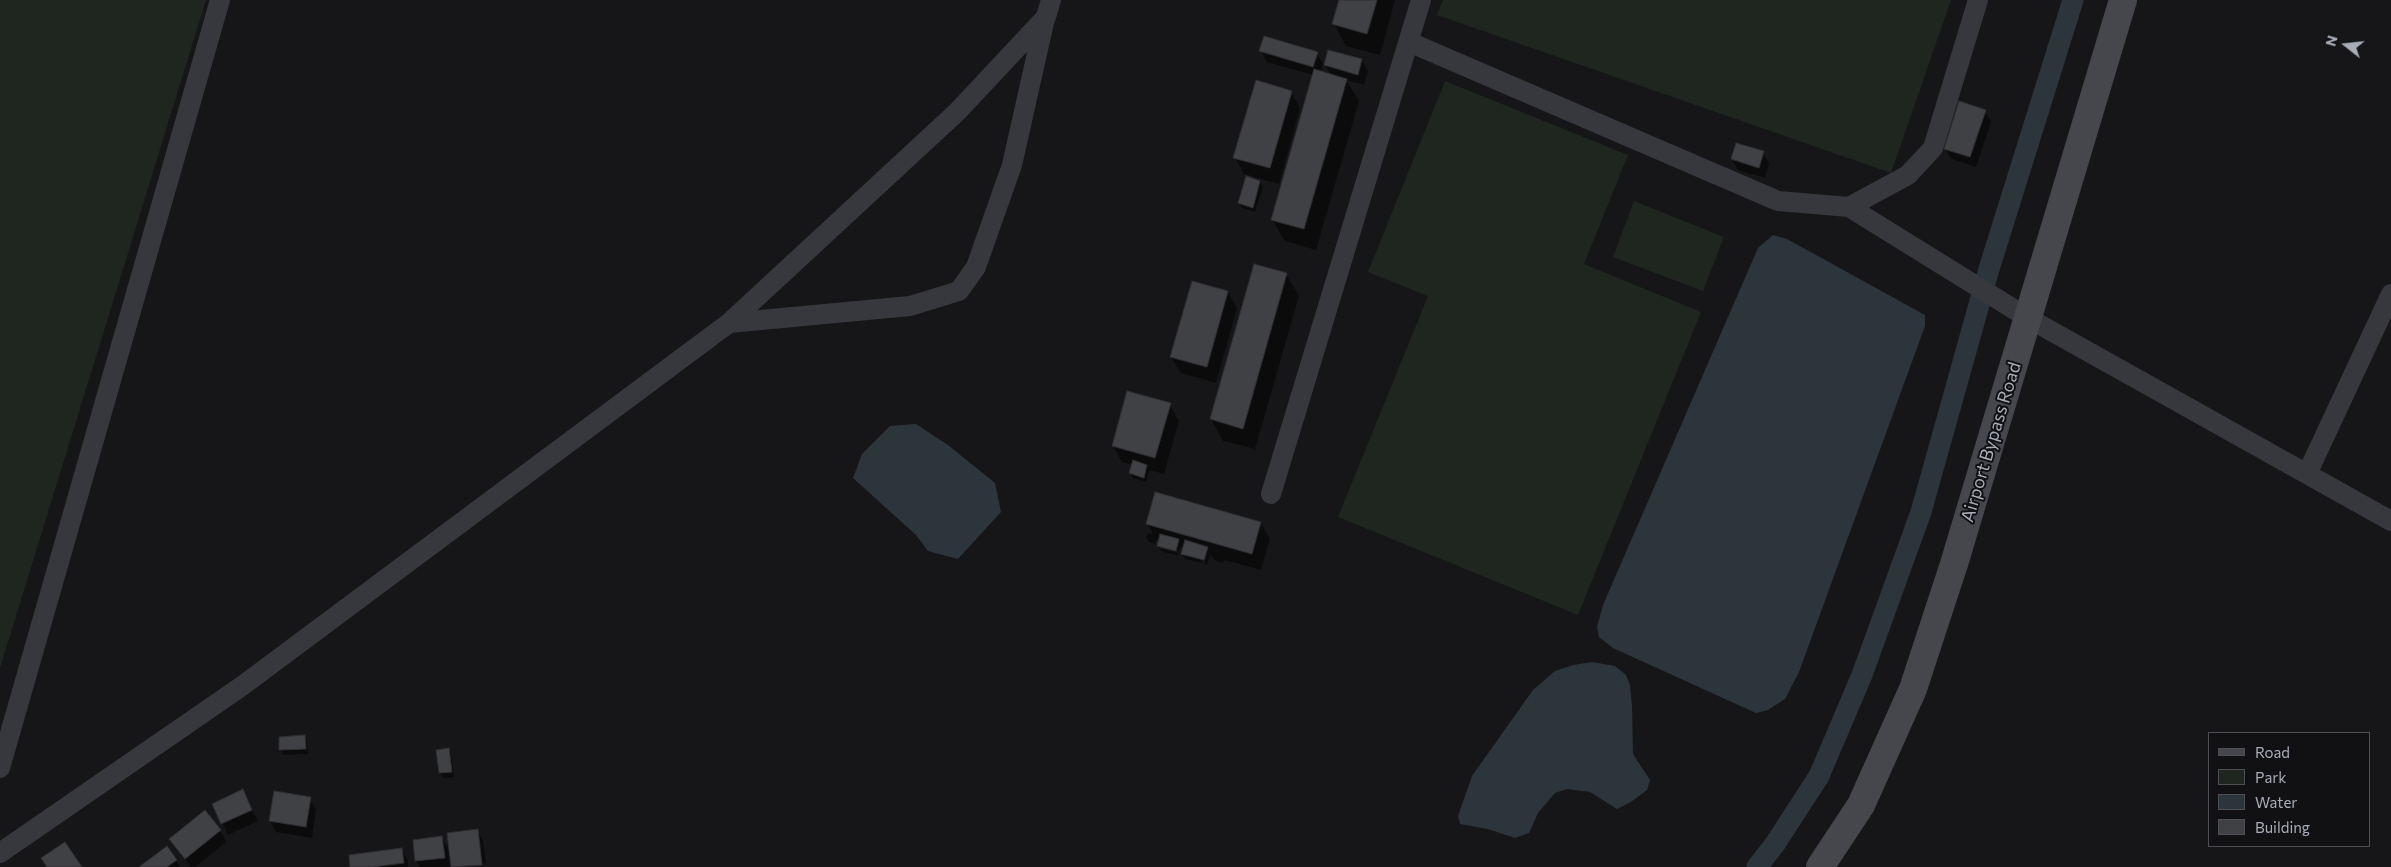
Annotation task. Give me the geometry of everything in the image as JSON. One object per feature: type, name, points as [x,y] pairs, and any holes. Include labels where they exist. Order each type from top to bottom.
[{"type":"street","points":[[0,768],[220,0]]},
{"type":"street","points":[[1271,494],[1421,0]]},
{"type":"street","points":[[1849,207],[1908,175],[1933,148],[1978,0]]},
{"type":"street","name":"Airport Bypass Road","points":[[1820,867],[1861,805],[1913,689],[1954,564],[2123,0]]},
{"type":"street","points":[[0,853],[242,686],[729,323],[957,112],[1048,9]]},
{"type":"street","points":[[729,323],[910,306],[959,291],[976,267],[1012,165],[1048,9]]},
{"type":"street","points":[[1409,42],[1778,201],[1849,207],[2028,318],[2391,521]]},
{"type":"street","points":[[2307,474],[2391,294]]},
{"type":"green space","points":[[0,0],[206,0],[0,668]]},
{"type":"green space","points":[[1443,0],[1951,0],[1891,173],[1437,15]]},
{"type":"green space","points":[[1445,81],[1628,155],[1584,264],[1701,312],[1578,615],[1338,517],[1428,296],[1368,272]]},
{"type":"green space","points":[[1634,201],[1724,237],[1703,291],[1613,257]]},
{"type":"water","points":[[1773,235],[1787,239],[1925,315],[1925,326],[1799,672],[1785,699],[1768,710],[1756,713],[1613,648],[1599,637],[1597,627],[1603,605],[1758,248]]},
{"type":"water","points":[[916,424],[948,445],[995,483],[1001,512],[958,559],[928,551],[916,535],[853,478],[862,454],[890,426]]},
{"type":"water","points":[[1592,662],[1615,666],[1626,675],[1630,685],[1632,706],[1633,754],[1650,780],[1647,790],[1631,802],[1617,809],[1590,792],[1567,789],[1555,793],[1538,813],[1529,833],[1515,838],[1488,829],[1460,824],[1458,816],[1472,776],[1533,690],[1555,671],[1573,665]]},
{"type":"building","points":[[1339,0],[1377,0],[1367,34],[1332,24]]},
{"type":"building","points":[[1264,36],[1318,52],[1313,67],[1259,51]]},
{"type":"building","points":[[1328,50],[1362,59],[1358,75],[1324,65]]},
{"type":"building","points":[[1314,69],[1347,79],[1304,229],[1271,220]]},
{"type":"building","points":[[1256,80],[1292,91],[1270,168],[1233,158]]},
{"type":"building","points":[[1959,101],[1986,110],[1970,157],[1944,149]]},
{"type":"building","points":[[1736,143],[1764,151],[1759,168],[1731,159]]},
{"type":"building","points":[[1246,176],[1260,181],[1253,208],[1238,203]]},
{"type":"building","points":[[1254,264],[1287,273],[1243,429],[1210,419]]},
{"type":"building","points":[[1192,281],[1228,291],[1207,367],[1170,357]]},
{"type":"building","points":[[1127,391],[1171,403],[1155,458],[1112,446]]},
{"type":"building","points":[[1133,460],[1147,465],[1144,478],[1129,473]]},
{"type":"building","points":[[1155,492],[1261,522],[1252,554],[1146,524]]},
{"type":"building","points":[[1160,534],[1179,539],[1176,551],[1157,546]]},
{"type":"building","points":[[1185,540],[1208,547],[1204,560],[1181,554]]},
{"type":"building","points":[[305,735],[306,749],[279,750],[279,737]]},
{"type":"building","points":[[449,748],[452,772],[439,773],[436,750]]},
{"type":"building","points":[[243,789],[252,810],[221,824],[212,804]]},
{"type":"building","points":[[274,791],[311,797],[306,827],[269,821]]},
{"type":"building","points":[[205,810],[221,830],[185,859],[169,839]]},
{"type":"building","points":[[478,829],[482,865],[451,867],[447,833]]},
{"type":"building","points":[[442,836],[445,858],[415,861],[413,840]]},
{"type":"building","points":[[65,842],[82,867],[47,867],[41,858]]},
{"type":"building","points":[[167,846],[177,860],[167,867],[139,867]]},
{"type":"building","points":[[402,848],[404,863],[372,867],[350,867],[349,855]]},
{"type":"waterway","points":[[1757,867],[1775,844],[1819,776],[1862,675],[1921,512],[1989,269],[2073,0]]}]
